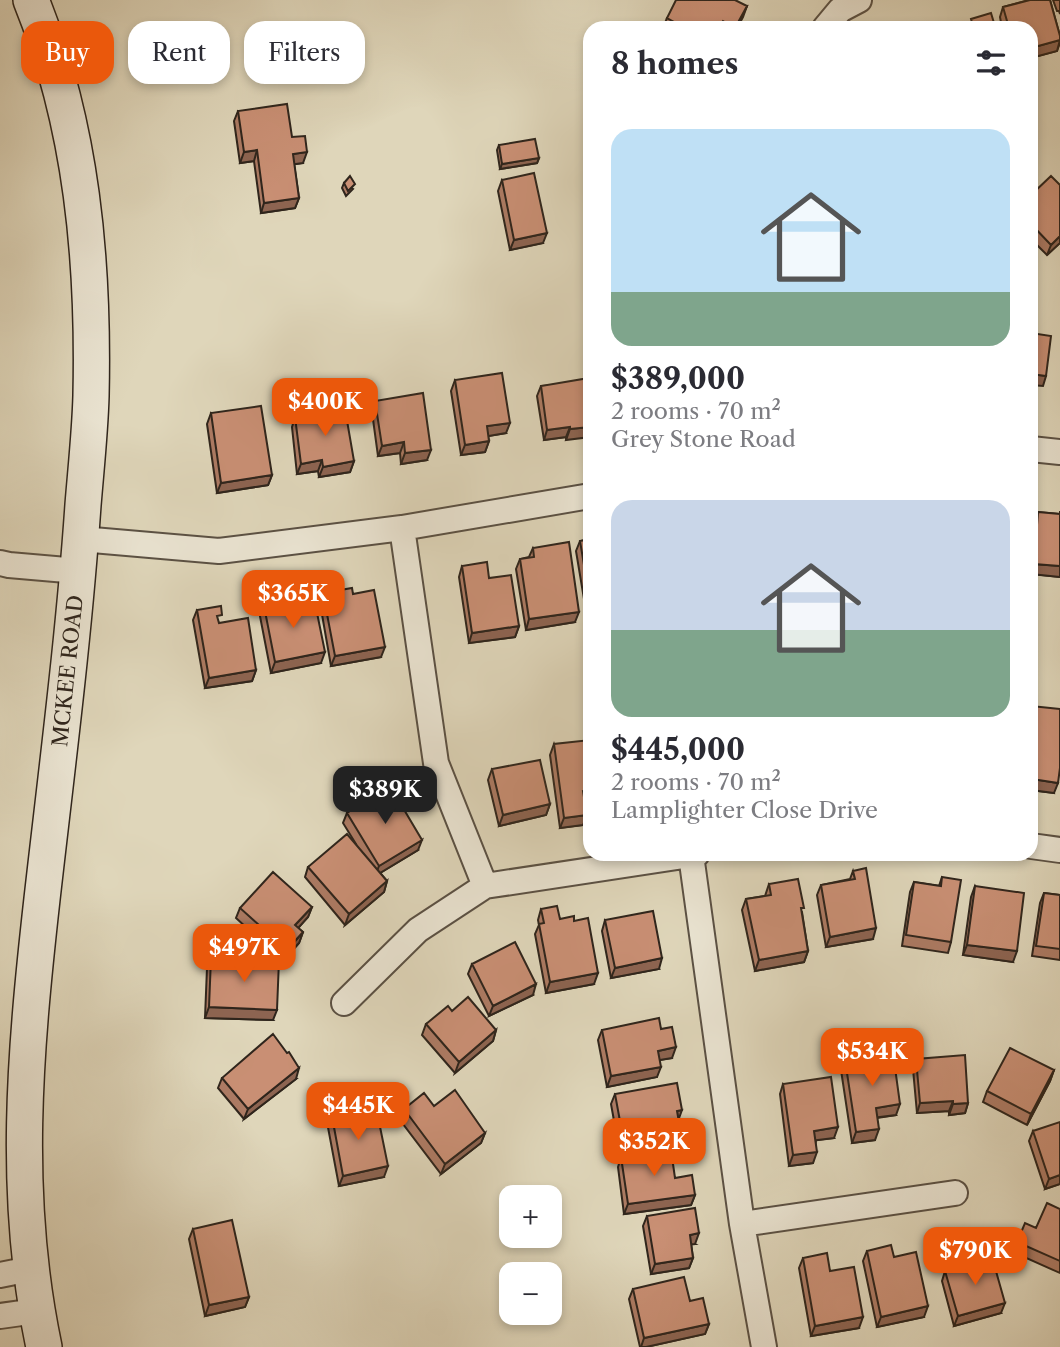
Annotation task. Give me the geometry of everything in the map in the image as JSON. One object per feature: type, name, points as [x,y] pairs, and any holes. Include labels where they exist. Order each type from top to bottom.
[{"type":"street","name":"MCKEE ROAD","points":[[32,0],[59,84],[74,145],[88,249],[91,323],[91,399],[71,645],[32,986],[23,1133],[26,1222],[15,1272],[36,1311],[44,1347]]},
{"type":"street","points":[[831,21],[840,10],[859,0]]},
{"type":"street","points":[[1038,450],[1060,452]]},
{"type":"street","points":[[0,563],[9,565],[79,555],[219,551],[402,528],[583,497]]},
{"type":"street","points":[[402,528],[436,763],[485,886]]},
{"type":"street","points":[[1038,847],[1060,850]]},
{"type":"street","points":[[344,1003],[418,930],[485,886],[651,861]]},
{"type":"street","points":[[692,861],[742,1224],[764,1347]]},
{"type":"street","points":[[742,1224],[954,1193]]},
{"type":"street","points":[[0,1316],[36,1311]]},
{"type":"building","points":[[676,0],[735,0],[747,6],[739,21],[672,21],[667,18]]},
{"type":"building","points":[[1030,0],[1050,0],[1060,40],[1038,46],[1038,21],[1007,21],[1003,7]]},
{"type":"building","points":[[991,13],[993,21],[972,21]]},
{"type":"building","points":[[287,104],[292,137],[305,136],[307,152],[293,154],[299,198],[264,203],[257,150],[244,152],[238,111]]},
{"type":"building","points":[[535,139],[539,158],[502,164],[499,145]]},
{"type":"building","points":[[534,173],[547,233],[514,240],[502,180]]},
{"type":"building","points":[[350,176],[355,184],[348,191],[344,183]]},
{"type":"building","points":[[1051,176],[1060,185],[1060,236],[1051,245],[1038,231],[1038,188]]},
{"type":"building","points":[[1038,334],[1051,336],[1046,376],[1038,375]]},
{"type":"building","points":[[502,373],[510,423],[487,426],[489,441],[465,445],[455,380]]},
{"type":"building","points":[[583,379],[583,428],[547,430],[541,386]]},
{"type":"building","points":[[423,393],[431,450],[405,453],[404,442],[382,446],[375,401]]},
{"type":"building","points":[[261,406],[272,475],[221,483],[211,413]]},
{"type":"building","points":[[345,409],[354,461],[323,467],[322,460],[301,464],[295,417]]},
{"type":"building","points":[[1038,512],[1060,514],[1060,566],[1038,564]]},
{"type":"building","points":[[569,542],[579,612],[529,619],[520,559],[534,557],[533,548]]},
{"type":"building","points":[[487,562],[489,578],[511,575],[519,626],[472,633],[462,566]]},
{"type":"building","points":[[352,588],[353,594],[374,590],[385,647],[335,656],[323,593]]},
{"type":"building","points":[[290,595],[293,606],[284,608],[285,614],[316,608],[325,652],[275,662],[263,601]]},
{"type":"building","points":[[221,606],[222,615],[217,616],[219,623],[248,618],[256,670],[209,678],[197,610]]},
{"type":"building","points":[[1038,707],[1060,709],[1058,783],[1038,780]]},
{"type":"building","points":[[583,741],[583,816],[564,818],[554,744]]},
{"type":"building","points":[[540,760],[550,804],[503,815],[492,769]]},
{"type":"building","points":[[390,786],[422,840],[379,866],[347,813]]},
{"type":"building","points":[[347,834],[387,881],[349,914],[308,867]]},
{"type":"building","points":[[866,868],[876,928],[830,937],[821,885],[855,879],[853,871]]},
{"type":"building","points":[[273,872],[312,907],[295,925],[303,932],[287,950],[240,908]]},
{"type":"building","points":[[942,877],[961,880],[951,942],[906,935],[914,882],[941,886]]},
{"type":"building","points":[[798,879],[808,951],[759,960],[746,899],[771,895],[769,884]]},
{"type":"building","points":[[975,886],[1024,893],[1017,951],[967,945]]},
{"type":"building","points":[[1044,893],[1060,895],[1060,949],[1036,946]]},
{"type":"building","points":[[557,906],[560,919],[574,916],[574,921],[588,918],[598,973],[550,982],[539,924],[544,923],[541,909]]},
{"type":"building","points":[[653,911],[662,958],[615,968],[605,920]]},
{"type":"building","points":[[515,942],[536,984],[493,1006],[472,964]]},
{"type":"building","points":[[211,958],[279,960],[277,1010],[209,1007]]},
{"type":"building","points":[[468,997],[496,1030],[459,1062],[426,1024],[448,1006],[452,1011]]},
{"type":"building","points":[[659,1018],[661,1029],[672,1027],[676,1047],[658,1051],[661,1067],[611,1076],[602,1030]]},
{"type":"building","points":[[273,1034],[299,1068],[248,1109],[222,1078]]},
{"type":"building","points":[[1010,1048],[1054,1070],[1031,1114],[987,1091]]},
{"type":"building","points":[[893,1053],[900,1104],[876,1108],[879,1129],[856,1132],[845,1060]]},
{"type":"building","points":[[965,1055],[968,1103],[920,1103],[916,1059]]},
{"type":"building","points":[[831,1077],[838,1127],[814,1131],[817,1152],[793,1155],[783,1084]]},
{"type":"building","points":[[677,1083],[682,1110],[677,1111],[681,1133],[624,1143],[615,1094]]},
{"type":"building","points":[[455,1090],[485,1133],[445,1164],[404,1109],[424,1093],[434,1106]]},
{"type":"building","points":[[354,1107],[357,1121],[378,1117],[388,1166],[343,1176],[331,1111]]},
{"type":"building","points":[[1060,1122],[1060,1175],[1049,1179],[1033,1131]]},
{"type":"building","points":[[671,1150],[675,1178],[692,1175],[695,1195],[628,1204],[621,1157]]},
{"type":"building","points":[[1047,1203],[1060,1209],[1060,1261],[1017,1242],[1025,1223],[1036,1228]]},
{"type":"building","points":[[695,1208],[699,1233],[690,1235],[693,1258],[655,1264],[647,1216]]},
{"type":"building","points":[[232,1220],[249,1297],[209,1305],[193,1229]]},
{"type":"building","points":[[891,1245],[894,1257],[916,1252],[928,1306],[881,1317],[867,1251]]},
{"type":"building","points":[[827,1253],[830,1271],[854,1267],[863,1317],[815,1326],[803,1258]]},
{"type":"building","points":[[992,1257],[1005,1303],[958,1316],[945,1271]]},
{"type":"building","points":[[684,1277],[690,1301],[703,1298],[709,1324],[644,1338],[633,1289]]}]
